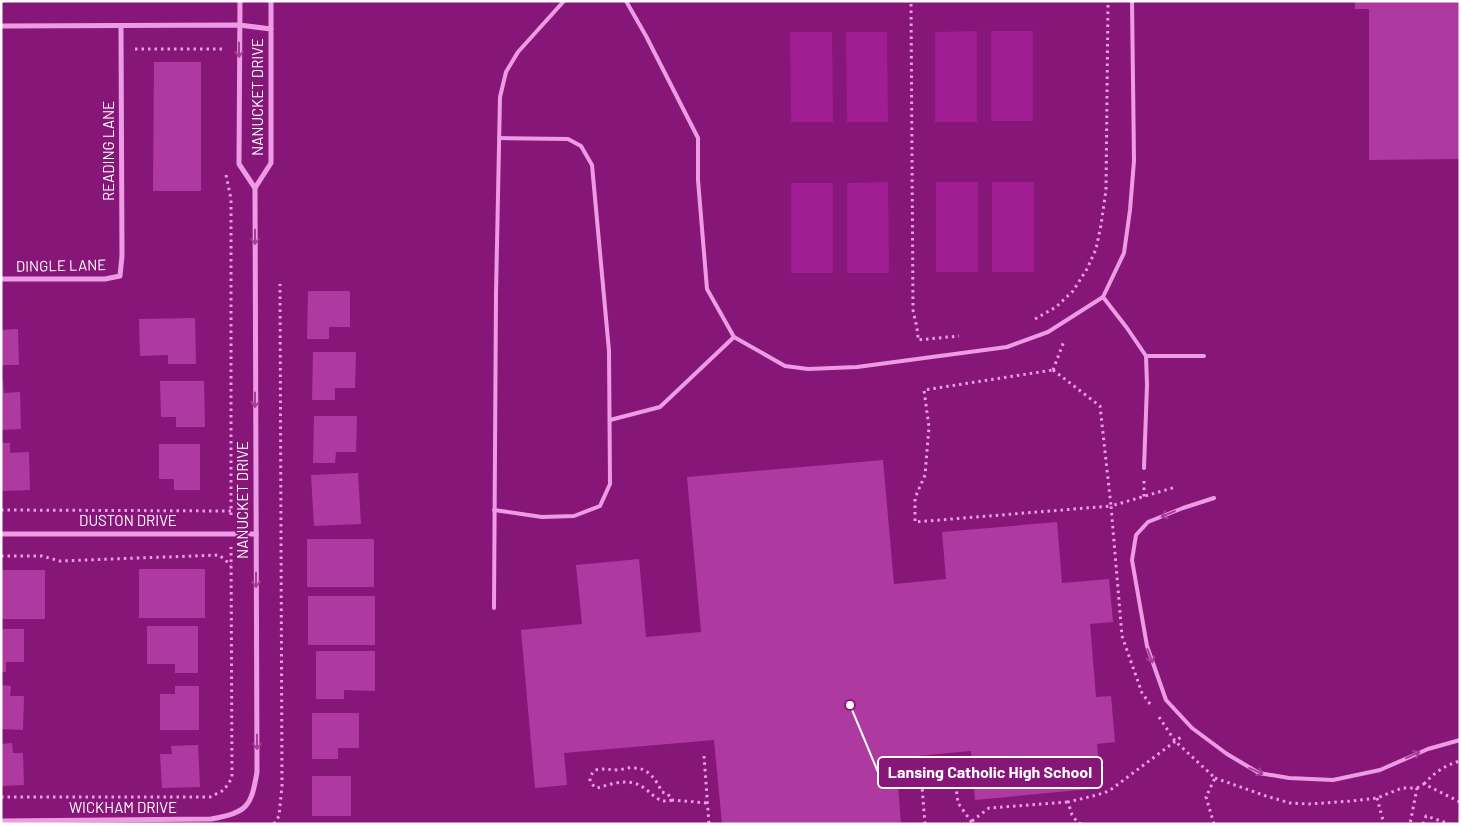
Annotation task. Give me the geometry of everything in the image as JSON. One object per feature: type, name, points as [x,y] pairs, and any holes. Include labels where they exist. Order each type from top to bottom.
[{"type":"street","name":"NANUCKET DRIVE","points":[[240,1],[239,164],[255,188],[257,772],[253,793],[244,809]]},
{"type":"street","name":"NANUCKET DRIVE","points":[[255,188],[272,163],[271,1]]},
{"type":"street","points":[[1,26],[239,25],[270,29]]},
{"type":"street","name":"READING LANE","points":[[120,276],[122,256],[121,26]]},
{"type":"street","name":"DINGLE LANE","points":[[1,279],[105,279],[120,276]]},
{"type":"street","name":"DUSTON DRIVE","points":[[1,534],[256,534]]},
{"type":"street","name":"WICKHAM DRIVE","points":[[1,821],[211,819],[232,815],[244,809]]},
{"type":"lane","points":[[494,608],[496,294],[500,97],[506,72],[518,52],[564,1]]},
{"type":"lane","points":[[626,1],[698,138],[698,180],[707,289],[734,338],[785,366],[808,369],[857,367],[1007,347],[1048,332],[1103,297],[1124,253],[1130,210],[1134,161],[1132,1]]},
{"type":"lane","points":[[494,510],[542,517],[574,516],[600,506],[610,484],[609,350],[592,165],[581,146],[568,139],[499,138]]},
{"type":"lane","points":[[1103,297],[1146,356],[1147,385],[1144,468]]},
{"type":"lane","points":[[610,420],[660,407],[734,338]]},
{"type":"lane","points":[[1146,356],[1204,356]]},
{"type":"lane","points":[[1214,498],[1148,522],[1136,535],[1132,560],[1147,646],[1153,664],[1166,700],[1192,728],[1227,754],[1259,774],[1289,778],[1333,780],[1380,770],[1428,748],[1460,740]]},
{"type":"path","points":[[1034,320],[1056,307],[1073,290],[1087,269],[1096,249],[1106,190],[1108,1]]},
{"type":"path","points":[[910,4],[913,310],[918,330],[918,340],[965,336]]},
{"type":"path","points":[[121,49],[222,49],[222,25]]},
{"type":"path","points":[[1,797],[210,797],[224,790],[232,778],[231,199],[226,172]]},
{"type":"path","points":[[274,824],[279,816],[282,786],[280,284]]},
{"type":"path","points":[[1052,370],[1066,335]]},
{"type":"path","points":[[1052,370],[1100,406],[1111,506],[916,522],[914,498],[925,475],[929,427],[924,390],[1052,370]]},
{"type":"path","points":[[1,510],[231,511]]},
{"type":"path","points":[[1,556],[42,556],[60,561],[219,556],[231,565]]},
{"type":"path","points":[[925,824],[921,774],[954,771],[958,803],[972,822],[989,808],[1068,802],[1109,791],[1192,728]]},
{"type":"path","points":[[1175,741],[1215,778],[1290,803],[1318,803],[1377,798],[1402,788],[1417,788],[1444,767],[1460,761]]},
{"type":"path","points":[[704,756],[709,824]]},
{"type":"path","points":[[672,800],[668,794],[662,792],[656,781],[644,769],[619,770],[604,768],[595,770],[590,776],[590,781],[597,788],[612,783],[632,782],[646,788],[660,801],[708,803]]},
{"type":"path","points":[[1214,824],[1206,797],[1215,778]]},
{"type":"path","points":[[1424,784],[1460,802]]},
{"type":"path","points":[[1410,824],[1417,788]]},
{"type":"path","points":[[1377,798],[1384,824]]},
{"type":"path","points":[[1068,802],[1072,815],[1081,824]]},
{"type":"path","points":[[1423,824],[1426,816],[1450,824]]},
{"type":"shaded area","points":[[977,31],[977,122],[935,122],[935,32]]},
{"type":"shaded area","points":[[991,31],[1033,31],[1033,121],[991,121]]},
{"type":"shaded area","points":[[790,32],[832,32],[833,122],[791,122]]},
{"type":"shaded area","points":[[846,32],[887,32],[888,122],[847,122]]},
{"type":"shaded area","points":[[888,182],[889,273],[847,273],[847,183]]},
{"type":"shaded area","points":[[936,182],[978,182],[978,272],[936,272]]},
{"type":"shaded area","points":[[992,182],[1034,182],[1034,272],[992,272]]},
{"type":"shaded area","points":[[791,183],[833,183],[833,273],[791,273]]},
{"type":"building","points":[[1355,1],[1460,1],[1460,159],[1369,160],[1369,9],[1355,9]]},
{"type":"building","points":[[154,62],[201,62],[201,191],[153,191]]},
{"type":"building","points":[[308,291],[350,291],[350,327],[329,327],[329,339],[307,339]]},
{"type":"building","points":[[195,318],[196,364],[168,364],[168,355],[140,356],[139,319]]},
{"type":"building","points":[[18,329],[19,365],[1,365],[1,330]]},
{"type":"building","points":[[313,352],[356,352],[355,388],[335,388],[335,400],[312,400]]},
{"type":"building","points":[[1,380],[3,380],[4,393],[20,392],[21,429],[1,430]]},
{"type":"building","points":[[160,381],[204,381],[205,427],[176,427],[176,417],[161,417]]},
{"type":"building","points":[[314,416],[357,416],[356,452],[336,452],[335,463],[313,463]]},
{"type":"building","points":[[1,443],[10,443],[10,453],[29,452],[30,490],[1,491]]},
{"type":"building","points":[[159,444],[200,444],[200,490],[174,490],[174,479],[159,479]]},
{"type":"building","points":[[883,460],[894,584],[946,579],[942,532],[1057,522],[1062,583],[1109,579],[1113,622],[1090,624],[1096,697],[1111,696],[1115,742],[1097,744],[1101,788],[975,800],[971,751],[896,758],[901,824],[722,824],[714,740],[564,753],[567,785],[535,788],[521,630],[582,624],[576,565],[639,559],[646,637],[701,632],[687,477]]},
{"type":"building","points":[[358,473],[361,524],[314,526],[311,475]]},
{"type":"building","points":[[307,539],[374,539],[374,587],[307,587]]},
{"type":"building","points":[[139,569],[205,569],[205,618],[139,618]]},
{"type":"building","points":[[1,570],[45,570],[45,619],[1,619]]},
{"type":"building","points":[[308,596],[375,596],[375,645],[308,645]]},
{"type":"building","points":[[147,626],[198,626],[198,673],[175,673],[175,664],[147,664]]},
{"type":"building","points":[[1,629],[24,629],[24,662],[6,662],[6,672],[1,672]]},
{"type":"building","points":[[316,651],[375,651],[375,691],[344,690],[344,699],[316,699]]},
{"type":"building","points":[[1,685],[11,686],[10,696],[24,696],[23,730],[1,729]]},
{"type":"building","points":[[175,686],[199,686],[199,730],[160,730],[160,694],[175,694]]},
{"type":"building","points":[[312,713],[359,713],[359,748],[338,748],[338,759],[312,759]]},
{"type":"building","points":[[12,743],[13,753],[23,753],[24,785],[1,786],[1,744]]},
{"type":"building","points":[[198,745],[200,787],[162,788],[160,754],[172,754],[171,746]]},
{"type":"building","points":[[312,776],[351,776],[351,816],[312,816]]},
{"type":"place","name":"Lansing Catholic High School","points":[[850,705]]}]
